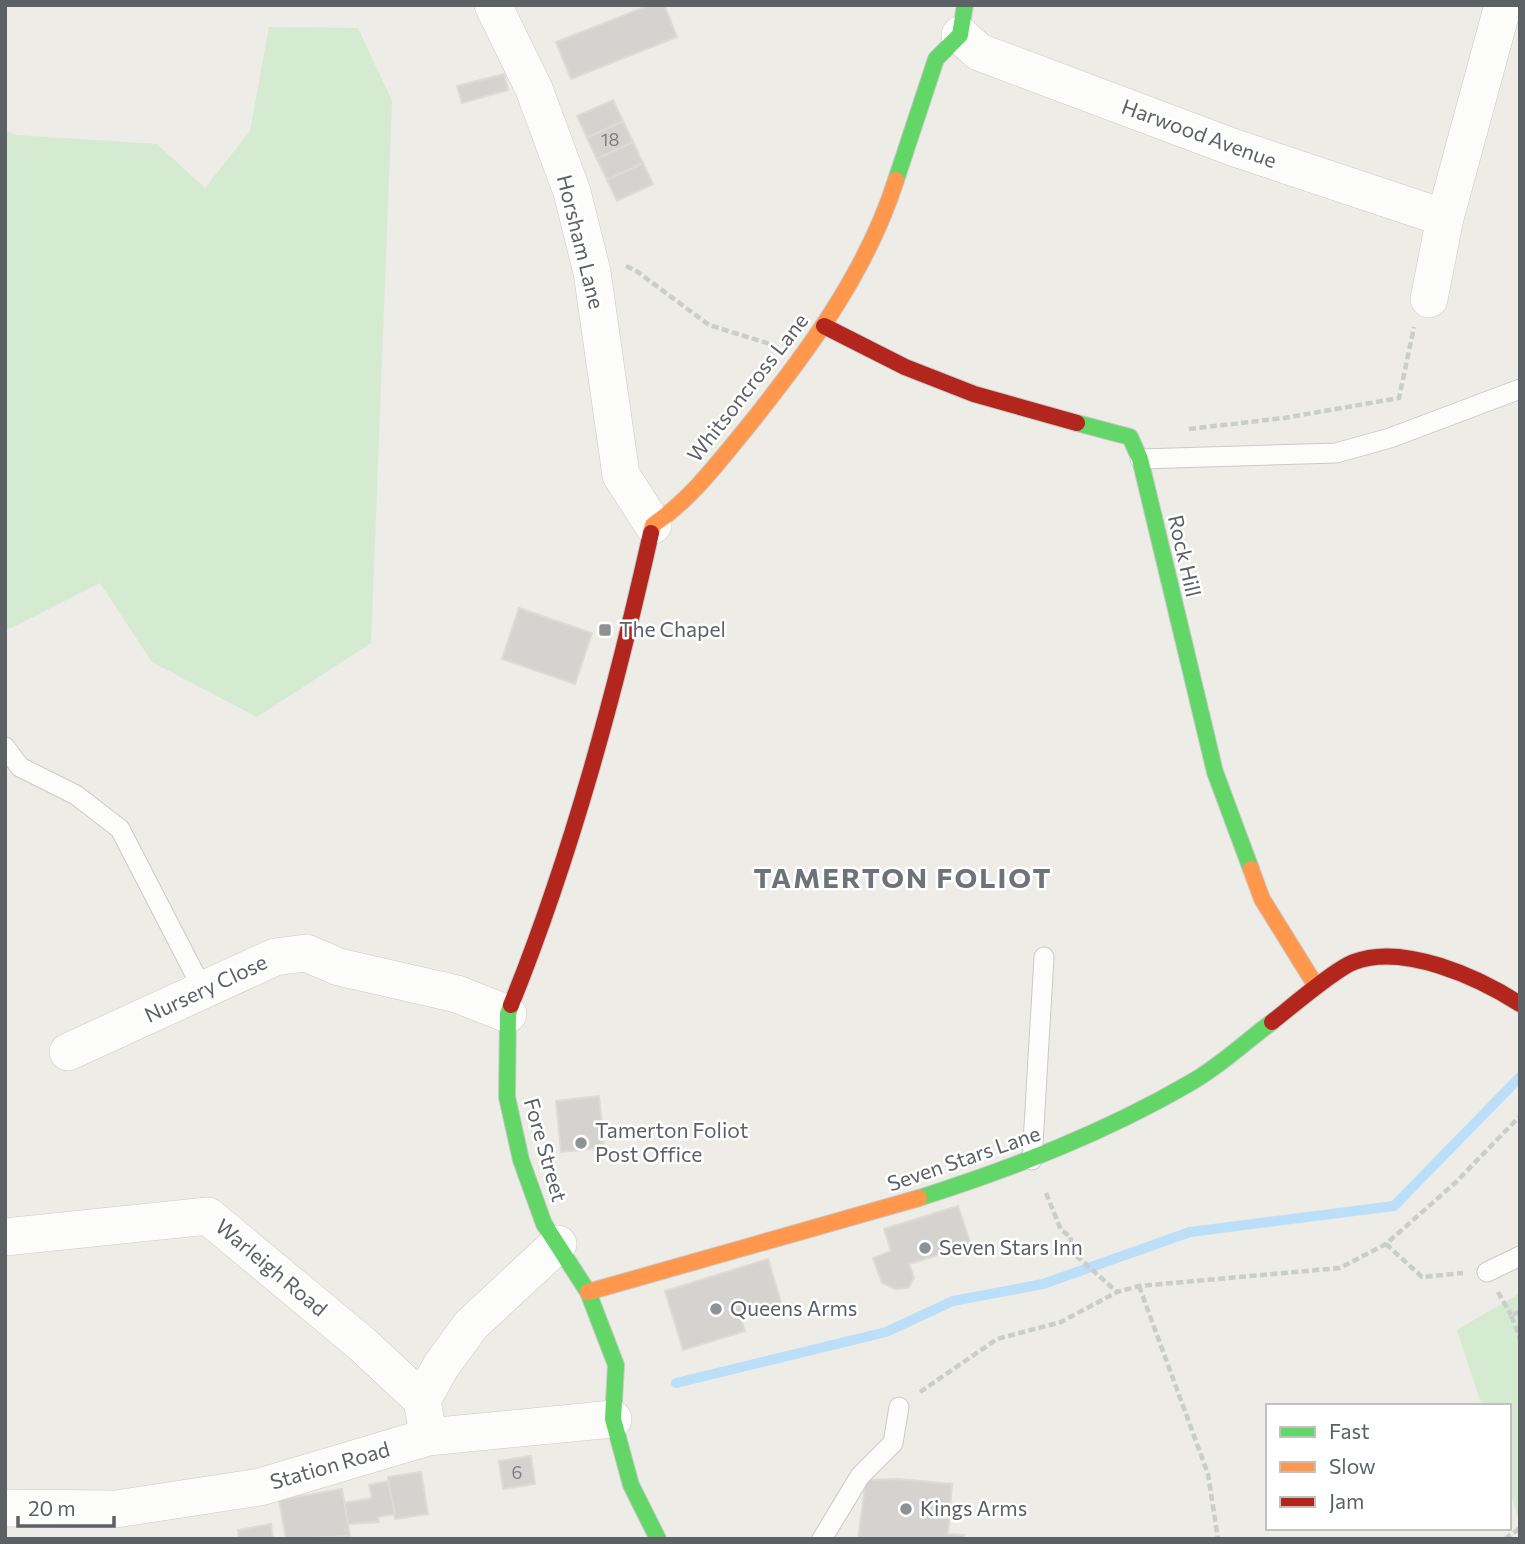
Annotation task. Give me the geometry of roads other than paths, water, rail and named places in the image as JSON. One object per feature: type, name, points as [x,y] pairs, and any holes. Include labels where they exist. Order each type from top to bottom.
[{"type":"street","name":"Horsham Lane","points":[[493,5],[534,89],[572,192],[590,261],[621,475],[653,525]]},
{"type":"street","points":[[1429,299],[1445,218],[1503,5]]},
{"type":"street","name":"Harwood Avenue","points":[[963,20],[979,52],[1234,148],[1445,218]]},
{"type":"street","name":"Whitsoncross Lane","points":[[653,525],[681,506],[709,475],[804,357],[824,326],[882,225],[936,59],[963,20]]},
{"type":"street","name":"Rock Hill","points":[[824,326],[905,367],[974,394],[1130,437],[1140,459],[1214,772],[1262,899],[1316,986]]},
{"type":"street","name":"Fore Street","points":[[653,525],[638,596],[574,826],[538,939],[508,1014],[507,1097],[518,1148],[544,1224],[588,1292],[616,1365],[613,1419],[631,1485],[659,1539]]},
{"type":"street","name":"Nursery Close","points":[[68,1052],[275,957],[306,953],[339,967],[457,994],[508,1014]]},
{"type":"street","name":"Seven Stars Lane","points":[[588,1292],[916,1199],[1032,1160],[1086,1137],[1192,1082],[1316,986],[1352,962],[1389,954],[1433,964],[1504,994],[1520,1004]]},
{"type":"street","name":"Warleigh Road","points":[[5,1237],[208,1216],[362,1344],[422,1400]]},
{"type":"street","points":[[428,1437],[422,1400],[441,1366],[471,1325],[558,1244]]},
{"type":"street","name":"Station Road","points":[[5,1508],[116,1509],[260,1486],[428,1437],[613,1419]]},
{"type":"lane","points":[[1140,459],[1336,453],[1390,438],[1520,389]]},
{"type":"lane","points":[[5,747],[20,767],[76,795],[120,829],[203,990]]},
{"type":"lane","points":[[1032,1160],[1044,957]]},
{"type":"lane","points":[[1487,1272],[1520,1256]]},
{"type":"lane","points":[[822,1539],[860,1476],[893,1443],[899,1407]]},
{"type":"waterway","points":[[676,1383],[886,1332],[953,1301],[1043,1284],[1190,1232],[1394,1206],[1520,1077]]},
{"type":"place","name":"The Chapel","points":[[605,630]]},
{"type":"place","name":"Tamerton Foliot Post Office","points":[[581,1143]]},
{"type":"place","name":"Seven Stars Inn","points":[[925,1248]]},
{"type":"place","name":"Queens Arms","points":[[716,1309]]},
{"type":"place","name":"Kings Arms","points":[[906,1509]]},
{"type":"district","name":"TAMERTON FOLIOT","points":[[903,878]]}]
